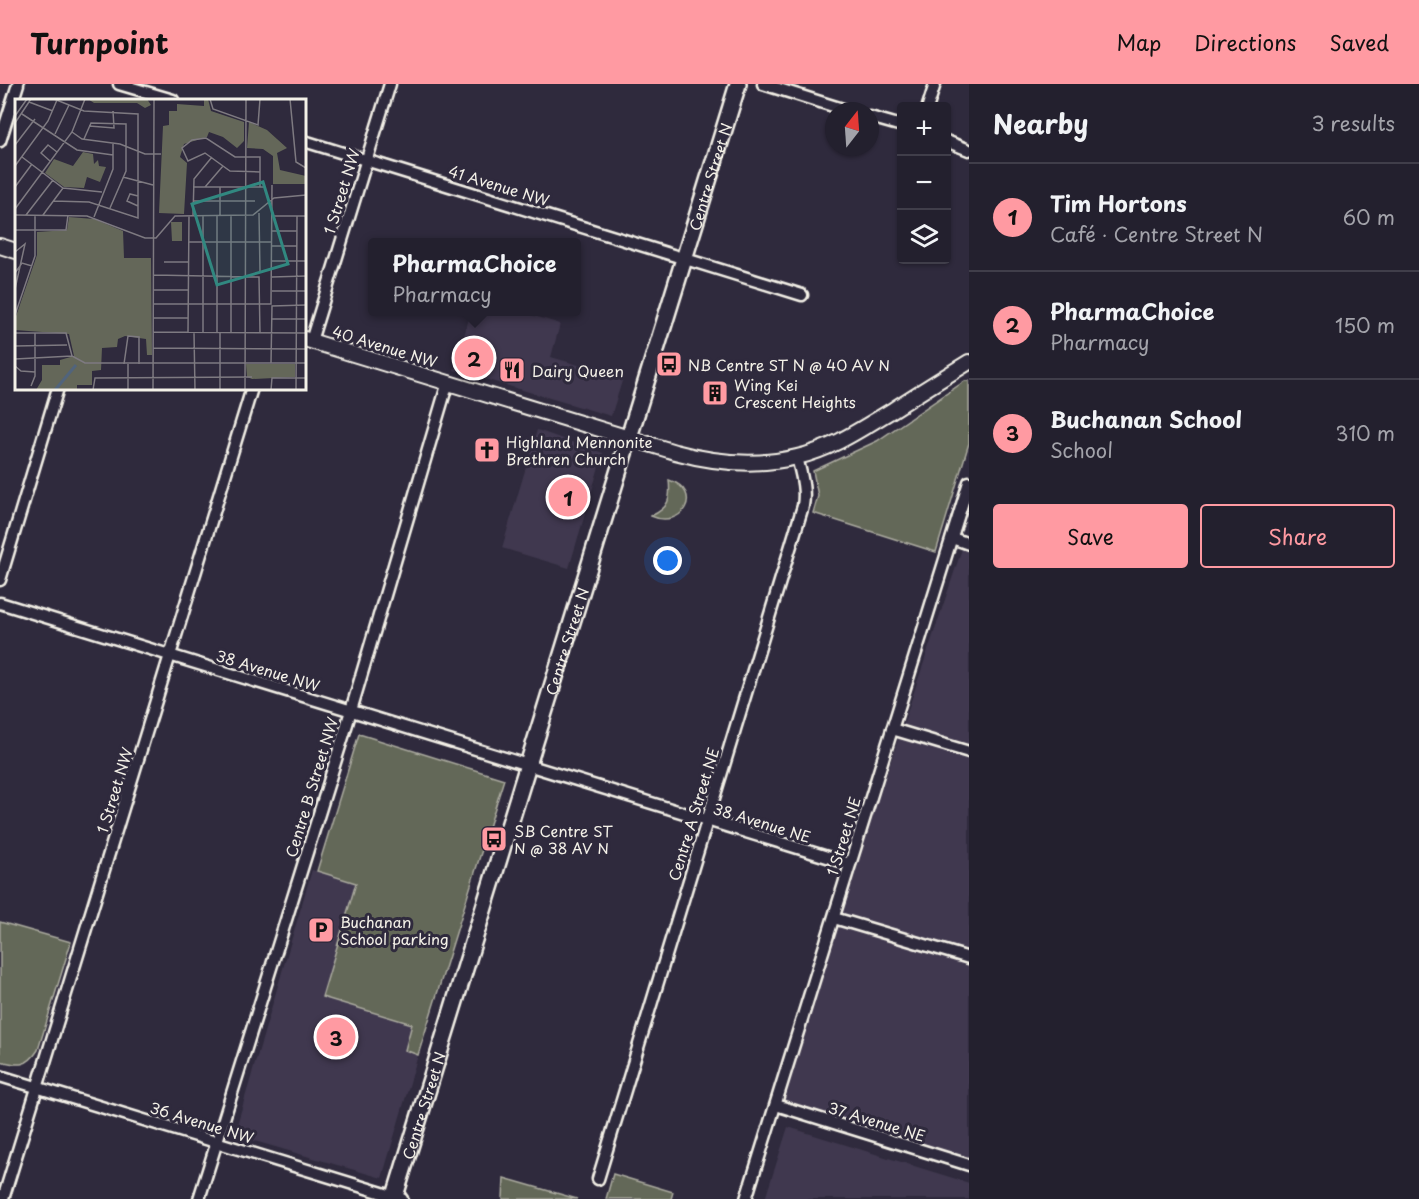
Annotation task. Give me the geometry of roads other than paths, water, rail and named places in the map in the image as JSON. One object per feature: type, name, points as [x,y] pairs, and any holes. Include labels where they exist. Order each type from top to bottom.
[{"type":"main road","name":"Centre Street N","points":[[397,1198],[738,84]]},
{"type":"street","points":[[0,141],[18,84]]},
{"type":"street","points":[[119,84],[170,99]]},
{"type":"street","name":"1 Street NW","points":[[308,340],[390,84]]},
{"type":"street","points":[[763,84],[825,103]]},
{"type":"street","points":[[929,102],[935,84]]},
{"type":"street","points":[[879,120],[897,125]]},
{"type":"street","name":"41 Avenue NW","points":[[306,142],[802,295]]},
{"type":"street","points":[[951,143],[969,150]]},
{"type":"street","points":[[0,246],[15,251]]},
{"type":"street","name":"40 Avenue NW","points":[[308,340],[695,458],[741,463],[797,457],[821,450],[867,427],[969,362]]},
{"type":"street","name":"Centre B Street NW","points":[[199,1199],[350,711],[448,382]]},
{"type":"street","points":[[0,580],[57,390]]},
{"type":"street","name":"1 Street NW","points":[[3,1199],[251,390]]},
{"type":"street","name":"Centre A Street NE","points":[[598,1179],[803,506],[804,485],[797,457]]},
{"type":"street","name":"1 Street NE","points":[[746,1199],[969,482]]},
{"type":"street","points":[[952,538],[969,544]]},
{"type":"street","name":"38 Avenue NW","points":[[0,603],[528,764]]},
{"type":"street","points":[[892,729],[969,752]]},
{"type":"street","name":"38 Avenue NE","points":[[528,764],[850,864]]},
{"type":"street","points":[[834,918],[969,958]]},
{"type":"street","name":"36 Avenue NW","points":[[0,1076],[397,1198]]},
{"type":"street","name":"37 Avenue NE","points":[[776,1105],[969,1165]]},
{"type":"place","name":"PharmaChoice","points":[[474,358]]},
{"type":"place","name":"NB Centre ST N @ 40 AV N","points":[[669,364]]},
{"type":"place","name":"Dairy Queen","points":[[512,370]]},
{"type":"place","name":"Wing Kei Crescent Heights","points":[[715,393]]},
{"type":"place","name":"Highland Mennonite Brethren Church","points":[[487,450]]},
{"type":"place","name":"Tim Hortons","points":[[568,497]]},
{"type":"place","name":"SB Centre ST N @ 38 AV N","points":[[494,839]]},
{"type":"place","name":"Buchanan School parking","points":[[321,930]]},
{"type":"place","name":"Buchanan School","points":[[336,1037]]}]
